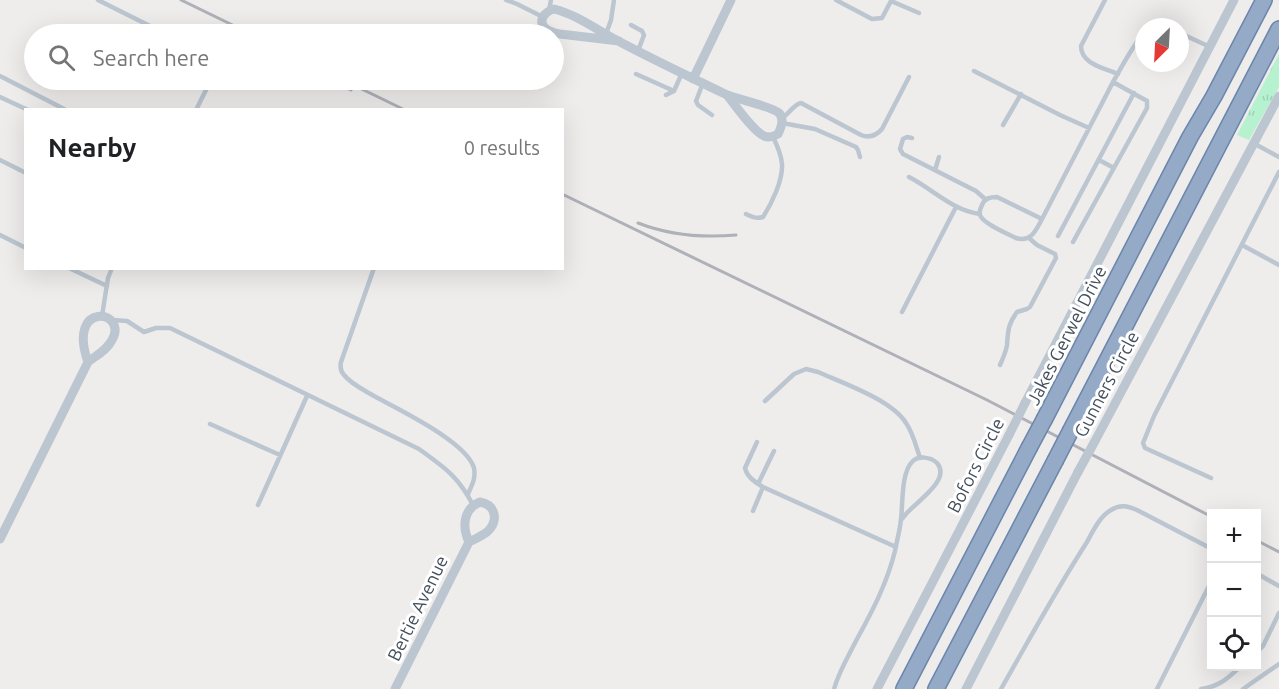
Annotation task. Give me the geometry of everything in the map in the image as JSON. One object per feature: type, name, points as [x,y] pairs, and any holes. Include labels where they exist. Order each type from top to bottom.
[{"type":"highway","name":"Jakes Gerwel Drive","points":[[904,689],[1190,136],[1215,96],[1264,0]]},
{"type":"highway","points":[[936,689],[1279,29]]},
{"type":"street","points":[[693,79],[731,0]]},
{"type":"street","name":"Bofors Circle","points":[[877,689],[1234,0]]},
{"type":"street","points":[[543,24],[546,14],[554,9],[568,13],[693,79],[727,95],[779,113],[782,121],[778,134],[764,136],[727,95]]},
{"type":"street","points":[[564,34],[619,41]]},
{"type":"street","name":"Gunners Circle","points":[[966,689],[1078,472],[1279,96]]},
{"type":"street","points":[[0,539],[88,362],[113,338],[114,324],[107,318],[90,320],[84,328],[83,346],[88,362]]},
{"type":"street","points":[[480,502],[486,503],[494,512],[493,525],[485,533],[469,542],[464,525],[470,509],[480,502]]},
{"type":"street","name":"Bertie Avenue","points":[[395,689],[469,542]]},
{"type":"lane","points":[[98,0],[146,24]]},
{"type":"lane","points":[[506,0],[546,14],[551,0]]},
{"type":"lane","points":[[606,34],[614,0]]},
{"type":"lane","points":[[836,0],[872,19],[882,18],[891,0],[919,13]]},
{"type":"lane","points":[[1105,0],[1081,46],[1081,53],[1084,58],[1118,74]]},
{"type":"lane","points":[[631,25],[642,31],[644,35],[638,51]]},
{"type":"lane","points":[[1189,37],[1210,47]]},
{"type":"lane","points":[[1042,219],[997,197],[985,199],[980,214],[983,220],[1016,238],[1022,240],[1034,234],[1042,219],[1113,82],[1135,46]]},
{"type":"lane","points":[[974,71],[1060,116],[1089,128]]},
{"type":"lane","points":[[666,95],[674,91],[682,73]]},
{"type":"lane","points":[[636,74],[674,91]]},
{"type":"lane","points":[[0,76],[24,88]]},
{"type":"lane","points":[[860,157],[856,147],[827,133],[782,121],[795,105],[801,103],[861,135],[866,137],[875,135],[882,129],[909,77]]},
{"type":"lane","points":[[1073,242],[1147,108],[1147,101],[1113,82]]},
{"type":"lane","points":[[703,83],[696,101],[712,115]]},
{"type":"lane","points":[[27,90],[62,108]]},
{"type":"lane","points":[[197,108],[206,90]]},
{"type":"lane","points":[[1058,236],[1134,93]]},
{"type":"lane","points":[[1003,125],[1021,94]]},
{"type":"lane","points":[[0,97],[24,108]]},
{"type":"lane","points":[[746,214],[752,217],[763,217],[776,190],[782,167],[781,157],[773,136]]},
{"type":"lane","points":[[912,138],[903,139],[900,149],[903,154],[976,191],[985,199]]},
{"type":"lane","points":[[1253,143],[1279,157]]},
{"type":"lane","points":[[935,170],[939,157]]},
{"type":"lane","points":[[0,160],[24,172]]},
{"type":"lane","points":[[1099,160],[1114,168]]},
{"type":"lane","points":[[1211,478],[1145,448],[1143,442],[1154,416],[1279,172]]},
{"type":"lane","points":[[909,177],[956,207],[966,212],[980,214]]},
{"type":"lane","points":[[902,312],[956,207]]},
{"type":"lane","points":[[0,235],[24,247]]},
{"type":"lane","points":[[1000,364],[1005,352],[1008,327],[1014,315],[1030,307],[1056,258],[1055,254],[1029,238]]},
{"type":"lane","points":[[1242,245],[1279,265]]},
{"type":"lane","points":[[73,270],[107,286]]},
{"type":"lane","points":[[111,270],[107,286],[107,318],[127,321],[144,332],[156,328],[170,328],[419,449],[451,473],[468,494],[473,505]]},
{"type":"lane","points":[[373,270],[340,365],[342,372],[356,385],[444,436],[463,450],[474,469],[474,478],[468,494]]},
{"type":"lane","points":[[765,401],[794,374],[806,369],[818,372],[883,402],[898,413],[908,426],[920,458],[910,463],[906,474],[896,547],[882,591],[834,689]]},
{"type":"lane","points":[[258,505],[307,396]]},
{"type":"lane","points":[[210,424],[280,455]]},
{"type":"lane","points":[[757,442],[745,468],[749,477],[760,486],[896,547]]},
{"type":"lane","points":[[753,511],[774,451]]},
{"type":"lane","name":"Bofors Circle","points":[[901,520],[932,489],[939,478],[939,467],[934,460],[920,458]]},
{"type":"lane","points":[[1001,689],[1104,514],[1125,506],[1207,546]]},
{"type":"lane","points":[[1261,575],[1279,586]]},
{"type":"lane","points":[[1157,689],[1207,590]]},
{"type":"lane","points":[[1261,648],[1279,613]]},
{"type":"lane","points":[[1243,689],[1279,664]]},
{"type":"lane","points":[[1201,689],[1219,684],[1236,671]]},
{"type":"green space","points":[[1279,54],[1279,87],[1249,140],[1237,135]]},
{"type":"railway","points":[[181,0],[230,24]]},
{"type":"railway","points":[[364,90],[401,108]]},
{"type":"railway","points":[[564,195],[987,400],[1207,514]]},
{"type":"railway","points":[[638,223],[686,235],[736,235]]},
{"type":"railway","points":[[1261,543],[1279,552]]}]
